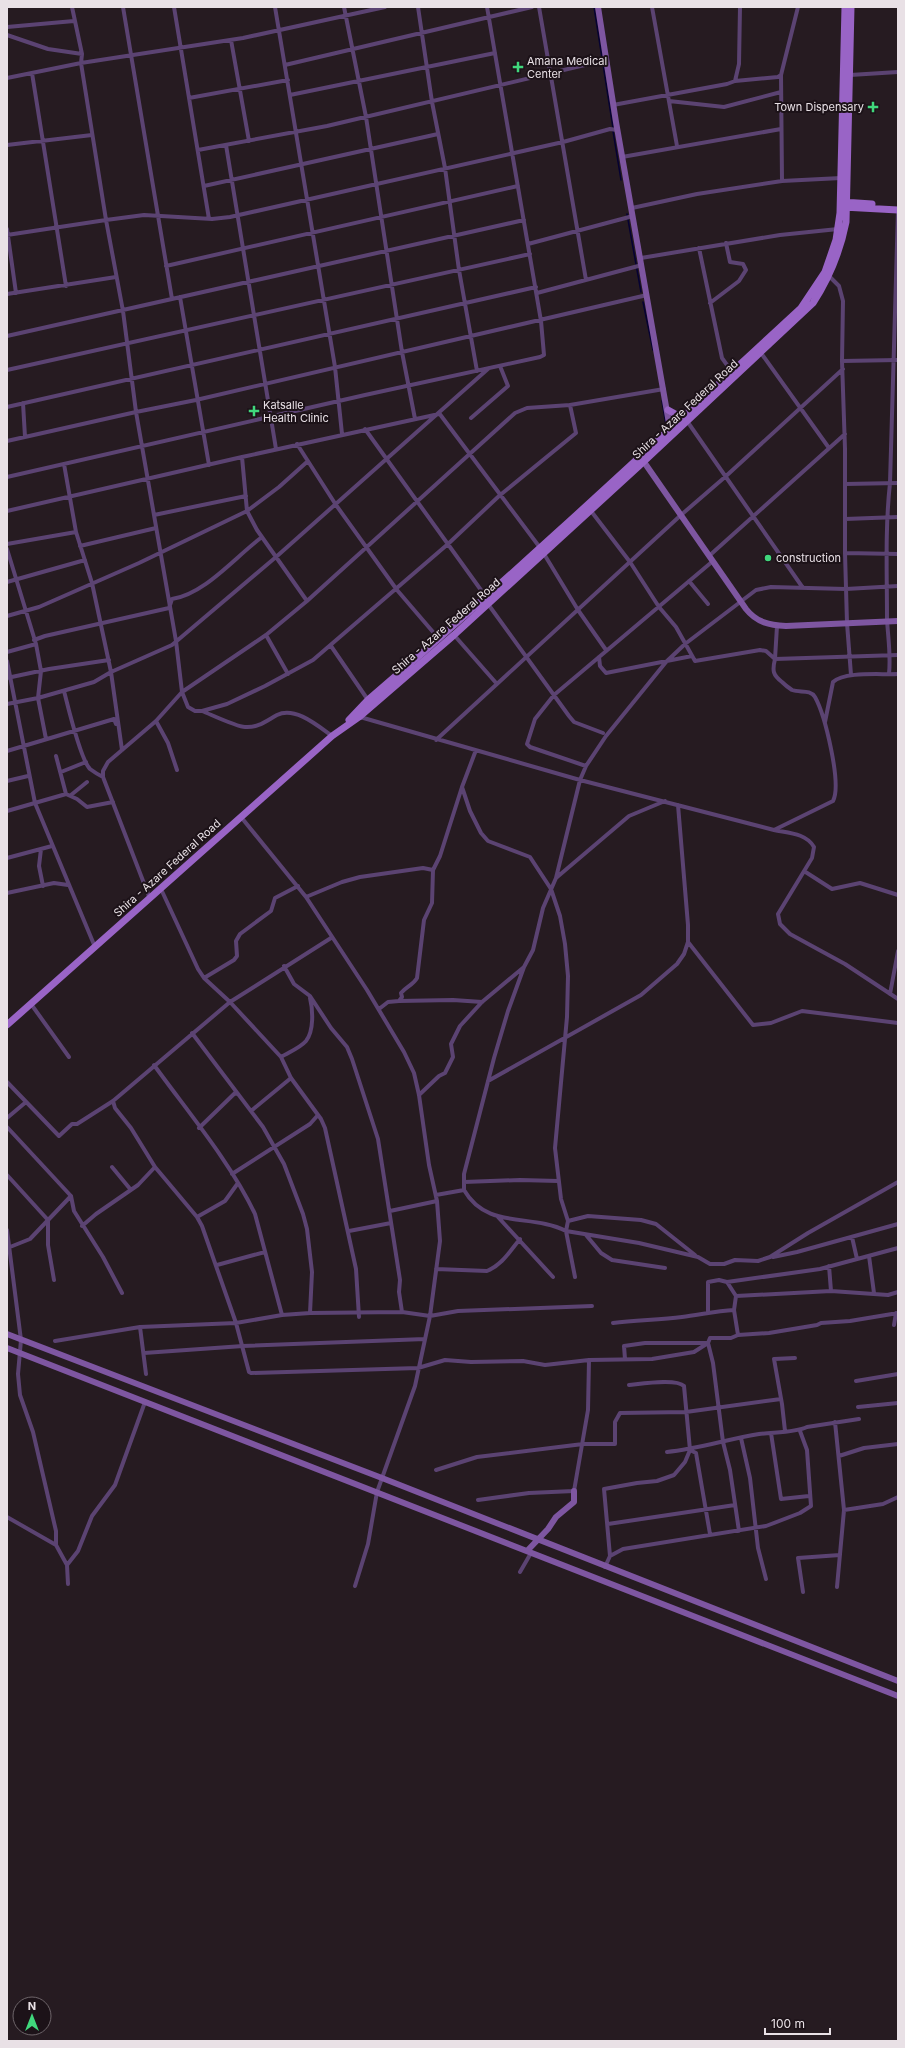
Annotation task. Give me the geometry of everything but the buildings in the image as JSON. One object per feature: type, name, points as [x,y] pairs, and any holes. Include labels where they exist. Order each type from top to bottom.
[{"type":"main road","name":"Shira - Azare Federal Road","points":[[342,728],[368,700],[439,639],[487,601],[591,511],[644,462],[732,372],[801,308],[827,275],[847,189],[850,74],[845,7]]},
{"type":"main road","name":"Shira - Azare Federal Road","points":[[542,552],[670,429],[687,418],[805,312],[827,275],[842,242],[846,222],[841,178],[847,42],[851,7]]},
{"type":"main road","points":[[847,189],[851,197],[862,206]]},
{"type":"main road","points":[[844,205],[898,210]]},
{"type":"main road","points":[[846,222],[854,212],[862,206],[898,205]]},
{"type":"main road","points":[[668,410],[687,418]]},
{"type":"main road","name":"Shira - Azare Federal Road","points":[[7,1025],[332,736],[359,717],[454,635],[487,601]]},
{"type":"street","points":[[72,7],[82,54],[81,63],[92,135],[123,310],[136,412],[169,608],[176,641],[182,692],[188,707],[195,711],[202,711],[227,704],[288,674],[313,660],[331,646],[395,588],[448,544],[500,496],[576,433],[570,404]]},
{"type":"street","points":[[123,7],[172,299]]},
{"type":"street","points":[[174,7],[209,219]]},
{"type":"street","points":[[275,7],[335,367],[342,434]]},
{"type":"street","points":[[344,7],[366,117],[375,184],[402,352],[415,419]]},
{"type":"street","points":[[7,78],[81,63],[131,57],[231,40],[385,7]]},
{"type":"street","points":[[418,7],[432,102],[445,168],[459,270],[477,370]]},
{"type":"street","points":[[7,477],[544,355],[542,321],[487,7]]},
{"type":"street","points":[[285,65],[532,7]]},
{"type":"street","points":[[539,7],[586,280]]},
{"type":"street","points":[[598,7],[603,60],[613,105],[614,130],[622,157],[632,208],[629,217],[641,258],[639,266],[648,295],[670,429]]},
{"type":"street","points":[[652,7],[677,146]]},
{"type":"street","points":[[735,81],[739,64],[740,7]]},
{"type":"street","points":[[782,181],[782,75],[798,7]]},
{"type":"street","points":[[7,27],[74,21]]},
{"type":"street","points":[[7,35],[48,49],[82,54]]},
{"type":"street","points":[[231,40],[249,141]]},
{"type":"street","points":[[290,95],[495,53]]},
{"type":"street","points":[[198,150],[296,132],[366,117],[551,74],[603,60]]},
{"type":"street","points":[[850,74],[898,72]]},
{"type":"street","points":[[32,73],[66,286]]},
{"type":"street","points":[[613,105],[727,84],[735,81],[778,78],[782,75]]},
{"type":"street","points":[[189,98],[288,80]]},
{"type":"street","points":[[669,101],[724,107],[781,92]]},
{"type":"street","points":[[622,157],[677,146],[781,129]]},
{"type":"street","points":[[7,235],[106,220],[157,215],[209,219],[238,215],[614,130]]},
{"type":"street","points":[[204,186],[438,134]]},
{"type":"street","points":[[7,145],[92,135]]},
{"type":"street","points":[[226,145],[276,449]]},
{"type":"street","points":[[632,208],[698,194],[782,181],[841,178]]},
{"type":"street","points":[[166,266],[313,233],[380,216],[518,186]]},
{"type":"street","points":[[889,674],[891,656],[887,621],[886,517],[890,483],[896,360],[898,210]]},
{"type":"street","points":[[528,244],[629,217]]},
{"type":"street","points":[[7,336],[524,220]]},
{"type":"street","points":[[7,229],[16,293]]},
{"type":"street","points":[[641,258],[780,235],[838,229]]},
{"type":"street","points":[[710,303],[739,281],[746,270],[743,264],[730,262],[726,243]]},
{"type":"street","points":[[699,248],[722,358],[732,372]]},
{"type":"street","points":[[7,370],[530,254]]},
{"type":"street","points":[[537,293],[639,266]]},
{"type":"street","points":[[827,275],[839,286],[842,295],[842,361],[845,434],[846,623],[851,675]]},
{"type":"street","points":[[7,294],[116,277]]},
{"type":"street","points":[[7,407],[536,287]]},
{"type":"street","points":[[7,441],[196,400],[335,367],[542,321],[648,295]]},
{"type":"street","points":[[180,298],[196,400],[209,465]]},
{"type":"street","points":[[760,353],[829,448]]},
{"type":"street","points":[[842,361],[896,360]]},
{"type":"street","points":[[470,418],[508,386],[500,366]]},
{"type":"street","points":[[7,704],[38,698],[94,682],[111,672],[166,649],[276,557],[440,414],[489,368]]},
{"type":"street","points":[[436,740],[681,515],[725,477],[843,369]]},
{"type":"street","points":[[96,773],[103,771],[122,750],[156,721],[182,692],[266,635],[307,601],[417,500],[519,411],[532,407],[570,404],[664,389]]},
{"type":"street","points":[[23,403],[25,437]]},
{"type":"street","points":[[7,511],[209,465],[242,456],[440,414]]},
{"type":"street","points":[[440,414],[542,552],[578,610],[606,650]]},
{"type":"street","points":[[687,418],[725,477],[803,588]]},
{"type":"street","points":[[365,429],[448,544],[526,658],[574,722],[603,733]]},
{"type":"street","points":[[586,766],[530,747],[527,744],[535,719],[554,695],[659,607],[689,580],[753,516],[845,434]]},
{"type":"street","points":[[297,444],[336,504],[395,588],[439,639]]},
{"type":"street","points":[[242,456],[247,511],[262,538],[307,601]]},
{"type":"street","points":[[7,616],[39,607],[160,554],[247,511],[279,487],[308,461]]},
{"type":"street","points":[[644,462],[751,616],[758,620],[777,626],[898,620]]},
{"type":"street","points":[[64,464],[76,532],[92,583],[109,660],[122,750]]},
{"type":"street","points":[[845,484],[898,483]]},
{"type":"street","points":[[154,516],[246,496]]},
{"type":"street","points":[[591,511],[630,562],[659,607],[676,627],[695,661],[760,650],[766,651],[774,659],[898,655]]},
{"type":"street","points":[[845,520],[898,517]]},
{"type":"street","points":[[80,546],[156,528]]},
{"type":"street","points":[[7,544],[76,532]]},
{"type":"street","points":[[169,608],[172,599],[183,597],[200,588],[262,538]]},
{"type":"street","points":[[7,548],[27,610],[35,642],[41,672],[38,698],[46,739]]},
{"type":"street","points":[[845,553],[887,555],[898,554]]},
{"type":"street","points":[[7,582],[85,560]]},
{"type":"street","points":[[689,580],[708,604]]},
{"type":"street","points":[[698,1257],[639,1242],[586,1235],[566,1231],[557,1226],[498,1216],[480,1210],[471,1202],[464,1190],[464,1174],[508,1011],[524,967],[533,950],[543,908],[556,878],[580,780],[586,766],[616,724],[666,662],[685,644],[762,588],[846,589],[898,586]]},
{"type":"street","points":[[7,652],[35,642],[45,636],[169,608]]},
{"type":"street","points":[[774,830],[832,801],[836,796],[829,738],[814,696],[808,692],[791,690],[774,675],[773,669],[777,626]]},
{"type":"street","points":[[266,635],[288,674]]},
{"type":"street","points":[[454,635],[498,684]]},
{"type":"street","points":[[331,646],[368,700]]},
{"type":"street","points":[[599,657],[600,666],[606,673],[692,656]]},
{"type":"street","points":[[8,678],[109,660]]},
{"type":"street","points":[[7,661],[8,678],[25,746],[28,776],[35,803],[45,823],[52,846],[95,947]]},
{"type":"street","points":[[825,724],[833,682],[837,679],[851,675],[898,674]]},
{"type":"street","points":[[64,691],[74,730],[86,762],[90,769],[103,777]]},
{"type":"street","points":[[202,711],[243,727],[258,726],[278,714],[293,714],[309,720],[332,736]]},
{"type":"street","points":[[359,717],[580,780],[801,836],[810,840],[814,847],[813,852],[804,871],[778,914],[780,924],[790,934],[845,964],[898,999]]},
{"type":"street","points":[[7,751],[114,719],[119,734]]},
{"type":"street","points":[[156,721],[168,743],[177,770]]},
{"type":"street","points":[[399,1001],[402,997],[401,993],[405,988],[414,984],[417,978],[424,920],[432,903],[433,870],[440,856],[462,787],[476,750]]},
{"type":"street","points":[[56,756],[66,794]]},
{"type":"street","points":[[60,772],[86,762]]},
{"type":"street","points":[[103,771],[103,777],[112,802],[150,899]]},
{"type":"street","points":[[7,781],[28,776]]},
{"type":"street","points":[[72,795],[87,782]]},
{"type":"street","points":[[462,787],[470,811],[481,833],[488,841],[530,857],[551,889],[560,916],[566,944],[568,976],[565,1037],[555,1148],[558,1181],[568,1221],[566,1231],[575,1277]]},
{"type":"street","points":[[7,811],[66,794],[72,795],[87,806],[112,802]]},
{"type":"street","points":[[556,878],[578,861],[625,819],[665,801]]},
{"type":"street","points":[[488,1082],[641,995],[677,964],[684,954],[688,942],[678,805]]},
{"type":"street","points":[[241,817],[298,886],[379,1009],[404,1052],[414,1073],[419,1095],[429,1165],[436,1194],[440,1241],[430,1316],[415,1386],[377,1492],[368,1544],[355,1586]]},
{"type":"street","points":[[7,858],[52,846]]},
{"type":"street","points":[[41,849],[39,866],[43,886]]},
{"type":"street","points":[[306,898],[342,882],[360,877],[423,868],[433,870]]},
{"type":"street","points":[[804,871],[832,889],[860,882],[898,895]]},
{"type":"street","points":[[7,893],[54,883],[68,885]]},
{"type":"street","points":[[204,978],[234,960],[237,956],[236,941],[240,934],[271,911],[275,898],[298,886]]},
{"type":"street","points":[[161,889],[198,969],[204,978],[230,1002],[281,1057],[291,1078],[318,1115],[325,1128],[356,1268],[359,1314]]},
{"type":"street","points":[[7,1082],[59,1136],[72,1124],[77,1124],[113,1101],[230,1002],[284,966],[331,938]]},
{"type":"street","points":[[688,942],[753,1025],[771,1023],[802,1011],[898,1023]]},
{"type":"street","points":[[890,994],[898,951]]},
{"type":"street","points":[[284,966],[294,984],[310,996],[331,1028],[347,1047],[352,1059],[378,1139],[400,1280],[399,1292],[402,1312]]},
{"type":"street","points":[[419,1095],[439,1076],[445,1074],[453,1057],[451,1044],[460,1026],[482,1002],[524,967]]},
{"type":"street","points":[[281,1057],[305,1042],[309,1036],[312,1007],[310,996]]},
{"type":"street","points":[[379,1009],[388,1002],[399,1001],[453,1000],[482,1002]]},
{"type":"street","points":[[31,1004],[69,1057]]},
{"type":"street","points":[[192,1034],[251,1111],[275,1146],[303,1214],[307,1229],[312,1272],[310,1313]]},
{"type":"street","points":[[154,1065],[232,1174],[255,1214],[282,1315]]},
{"type":"street","points":[[251,1111],[291,1078]]},
{"type":"street","points":[[199,1128],[235,1093],[238,1094]]},
{"type":"street","points":[[113,1101],[115,1108],[131,1128],[155,1167],[197,1217],[217,1265],[243,1346],[249,1372],[251,1373],[418,1368],[445,1360],[470,1362],[523,1361],[545,1365],[590,1360],[652,1359],[694,1352],[708,1343],[710,1338],[731,1338],[738,1335],[769,1333],[817,1325],[821,1323],[897,1313],[894,1325]]},
{"type":"street","points":[[7,1118],[26,1102]]},
{"type":"street","points":[[232,1174],[310,1124],[318,1115]]},
{"type":"street","points":[[7,1127],[71,1196],[74,1211],[122,1293]]},
{"type":"street","points":[[82,1226],[96,1214],[131,1190],[155,1167]]},
{"type":"street","points":[[112,1168],[131,1190]]},
{"type":"street","points":[[7,1175],[48,1220],[48,1245],[54,1280]]},
{"type":"street","points":[[464,1182],[520,1180],[558,1181]]},
{"type":"street","points":[[770,1257],[808,1233],[898,1182]]},
{"type":"street","points":[[197,1217],[225,1201],[238,1183]]},
{"type":"street","points":[[436,1194],[464,1190]]},
{"type":"street","points":[[10,1247],[30,1239],[71,1196]]},
{"type":"street","points":[[390,1211],[437,1201]]},
{"type":"street","points":[[498,1216],[554,1277]]},
{"type":"street","points":[[568,1221],[588,1216],[640,1220],[656,1224],[698,1257],[710,1264],[724,1264],[735,1260],[758,1261],[797,1252],[898,1224]]},
{"type":"street","points":[[349,1231],[391,1223]]},
{"type":"street","points":[[7,1230],[10,1247],[9,1263],[21,1340],[18,1374],[20,1395],[33,1432],[56,1531],[56,1545],[67,1565],[68,1584]]},
{"type":"street","points":[[586,1235],[601,1253],[612,1260],[665,1268]]},
{"type":"street","points":[[852,1237],[857,1259]]},
{"type":"street","points":[[436,1269],[487,1271],[494,1268],[502,1261],[520,1239]]},
{"type":"street","points":[[708,1312],[708,1282],[719,1280],[728,1282],[828,1266],[898,1248]]},
{"type":"street","points":[[217,1265],[265,1252]]},
{"type":"street","points":[[869,1256],[874,1293]]},
{"type":"street","points":[[828,1266],[831,1291]]},
{"type":"street","points":[[728,1282],[736,1296],[734,1310],[738,1335]]},
{"type":"street","points":[[736,1296],[831,1291],[888,1295],[898,1292]]},
{"type":"street","points":[[55,1341],[140,1327],[236,1323],[282,1315],[310,1313],[359,1314],[402,1312],[430,1316],[458,1311],[592,1306]]},
{"type":"street","points":[[613,1323],[640,1319],[681,1318],[708,1312],[734,1310]]},
{"type":"street","points":[[140,1327],[146,1374]]},
{"type":"street","points":[[7,1334],[382,1478],[898,1681]]},
{"type":"street","points":[[144,1353],[243,1346],[425,1339]]},
{"type":"street","points":[[625,1359],[624,1346],[645,1343],[708,1343]]},
{"type":"street","points":[[708,1343],[713,1363],[723,1442],[730,1470],[739,1532]]},
{"type":"street","points":[[7,1348],[898,1696]]},
{"type":"street","points":[[785,1431],[774,1359],[795,1358]]},
{"type":"street","points":[[520,1572],[529,1552],[538,1540],[556,1517],[574,1502],[574,1491],[588,1410],[590,1360]]},
{"type":"street","points":[[856,1381],[898,1374]]},
{"type":"street","points":[[605,1567],[610,1556],[604,1489],[657,1481],[674,1475],[685,1462],[690,1450],[685,1391],[681,1383],[673,1382],[629,1385]]},
{"type":"street","points":[[436,1470],[477,1457],[583,1444],[615,1444],[615,1422],[620,1413],[686,1412],[718,1409],[781,1398]]},
{"type":"street","points":[[67,1565],[78,1551],[92,1516],[115,1485],[145,1402]]},
{"type":"street","points":[[858,1407],[898,1403]]},
{"type":"street","points":[[667,1452],[690,1450],[741,1438],[785,1431],[800,1431],[807,1427],[859,1419]]},
{"type":"street","points":[[835,1422],[844,1510],[837,1586]]},
{"type":"street","points":[[610,1556],[623,1549],[710,1534],[739,1532],[766,1526],[800,1513],[811,1506],[809,1496],[808,1450],[800,1431]]},
{"type":"street","points":[[770,1433],[781,1498],[809,1496]]},
{"type":"street","points":[[741,1438],[750,1478],[755,1528],[766,1579]]},
{"type":"street","points":[[839,1456],[864,1448],[898,1444]]},
{"type":"street","points":[[690,1450],[696,1453],[701,1473],[705,1511],[710,1534]]},
{"type":"street","points":[[478,1500],[529,1493],[574,1491]]},
{"type":"street","points":[[844,1510],[883,1504],[898,1497]]},
{"type":"street","points":[[608,1524],[705,1511],[735,1505]]},
{"type":"street","points":[[7,1517],[56,1545]]},
{"type":"street","points":[[803,1592],[798,1558],[840,1554]]},
{"type":"street","points":[[622,1589],[628,1576]]},
{"type":"waterway","points":[[594,7],[613,128]]},
{"type":"waterway","points":[[613,131],[621,180]]},
{"type":"waterway","points":[[627,214],[641,292]]},
{"type":"waterway","points":[[643,302],[653,350]]},
{"type":"waterway","points":[[662,401],[666,425]]},
{"type":"place","name":"Amana Medical Center","points":[[518,67]]},
{"type":"place","name":"Town Dispensary","points":[[873,107]]},
{"type":"place","name":"Katsalle Health Clinic","points":[[254,411]]},
{"type":"place","name":"construction","points":[[768,558]]}]
